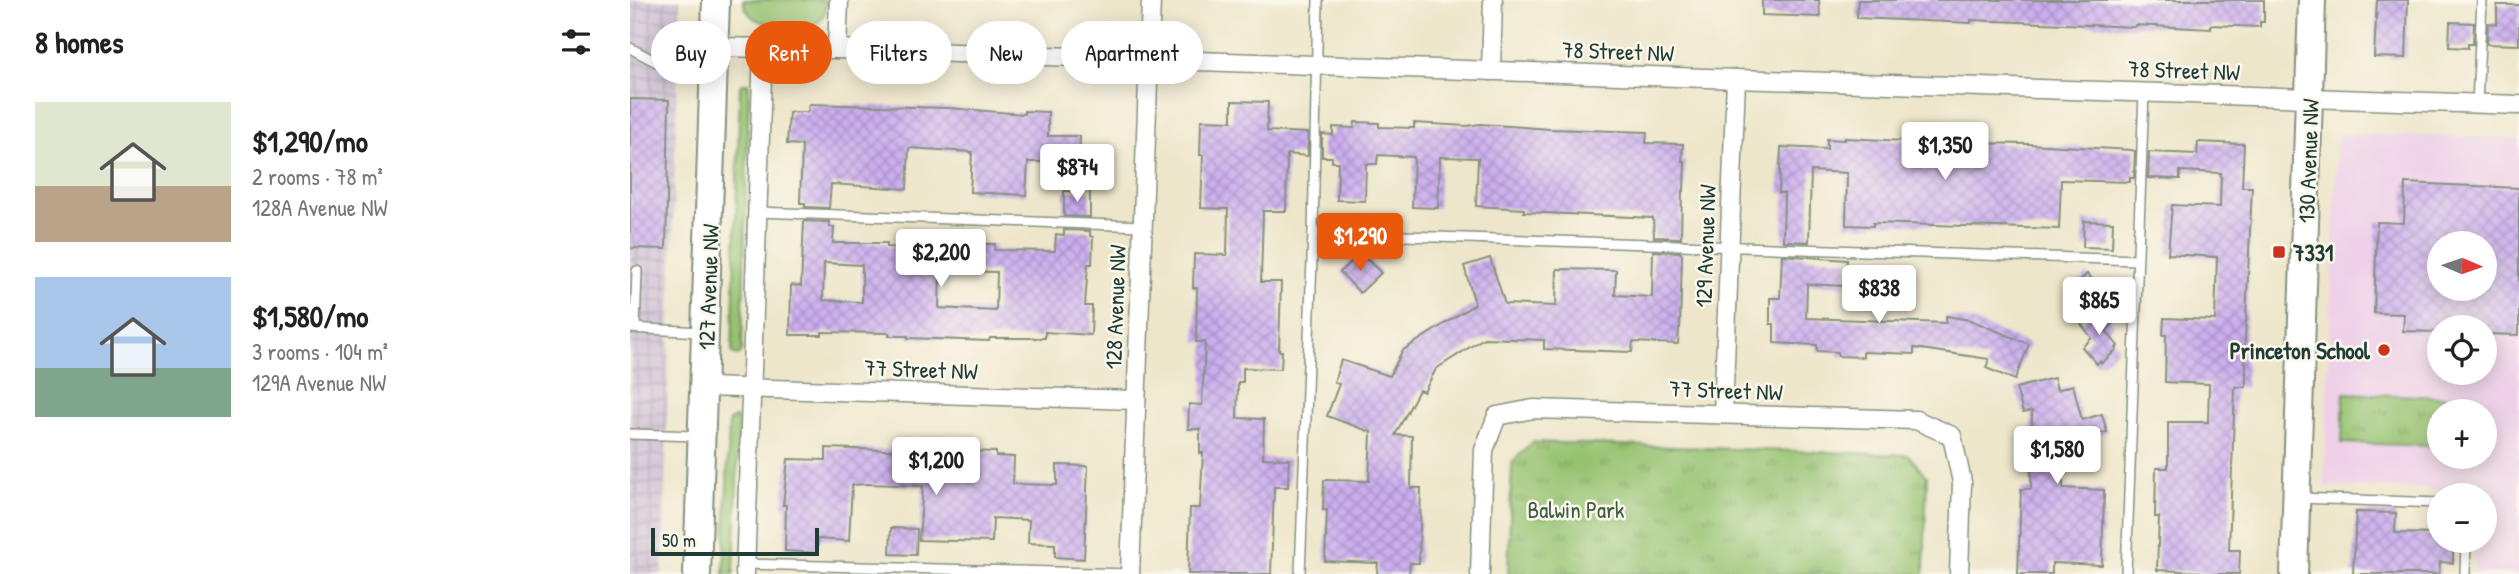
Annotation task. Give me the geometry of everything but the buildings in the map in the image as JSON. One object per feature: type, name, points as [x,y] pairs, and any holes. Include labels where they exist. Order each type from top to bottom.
[{"type":"street","name":"127 Avenue NW","points":[[716,0],[716,21]]},
{"type":"street","points":[[837,48],[839,0]]},
{"type":"street","name":"128 Avenue NW","points":[[1150,21],[1151,0]]},
{"type":"street","points":[[1491,71],[1493,0]]},
{"type":"street","name":"130 Avenue NW","points":[[2294,574],[2312,0]]},
{"type":"street","name":"78 Street NW","points":[[832,48],[1061,56]]},
{"type":"street","name":"78 Street NW","points":[[1203,61],[2519,105]]},
{"type":"street","name":"129 Avenue NW","points":[[1723,414],[1736,79]]},
{"type":"street","name":"127 Avenue NW","points":[[697,574],[714,84]]},
{"type":"street","name":"127 Avenue NW","points":[[746,569],[762,84]]},
{"type":"street","name":"128 Avenue NW","points":[[1130,574],[1148,84]]},
{"type":"street","name":"77 Street NW","points":[[705,387],[1136,400]]},
{"type":"street","name":"77 Street NW","points":[[1480,574],[1484,450],[1497,416],[1532,409],[1916,420],[1952,436],[1962,482],[1959,574]]},
{"type":"lane","points":[[1300,574],[1313,233],[1318,0]]},
{"type":"lane","points":[[2477,104],[2482,0]]},
{"type":"lane","points":[[630,48],[651,59]]},
{"type":"lane","points":[[2126,574],[2144,93]]},
{"type":"lane","points":[[757,212],[1143,226]]},
{"type":"lane","points":[[1313,233],[2137,260]]},
{"type":"lane","points":[[637,271],[633,328],[706,332]]},
{"type":"lane","points":[[630,434],[703,436]]},
{"type":"lane","points":[[2296,498],[2427,503]]},
{"type":"lane","points":[[2465,574],[2466,553]]},
{"type":"lane","points":[[746,569],[1130,574]]},
{"type":"shaded area","points":[[630,0],[680,0],[679,21],[651,21],[651,84],[677,84],[662,574],[630,574]]},
{"type":"shaded area","name":"Princeton School","points":[[2337,134],[2519,139],[2519,574],[2474,574],[2475,553],[2497,553],[2497,483],[2427,483],[2427,489],[2324,486]]},
{"type":"green space","points":[[743,0],[827,0],[819,21],[760,21],[749,14]]},
{"type":"green space","points":[[745,83],[749,86],[742,351],[735,355],[732,352],[740,86]]},
{"type":"green space","points":[[2344,393],[2468,398],[2427,399],[2427,446],[2342,443]]},
{"type":"green space","points":[[736,418],[739,423],[734,574],[724,574],[729,421]]},
{"type":"green space","name":"Balwin Park","points":[[1533,442],[1908,455],[1927,476],[1924,574],[1508,574],[1512,462]]},
{"type":"place","name":"7331","points":[[2279,252]]},
{"type":"place","name":"Princeton School","points":[[2384,350]]}]
